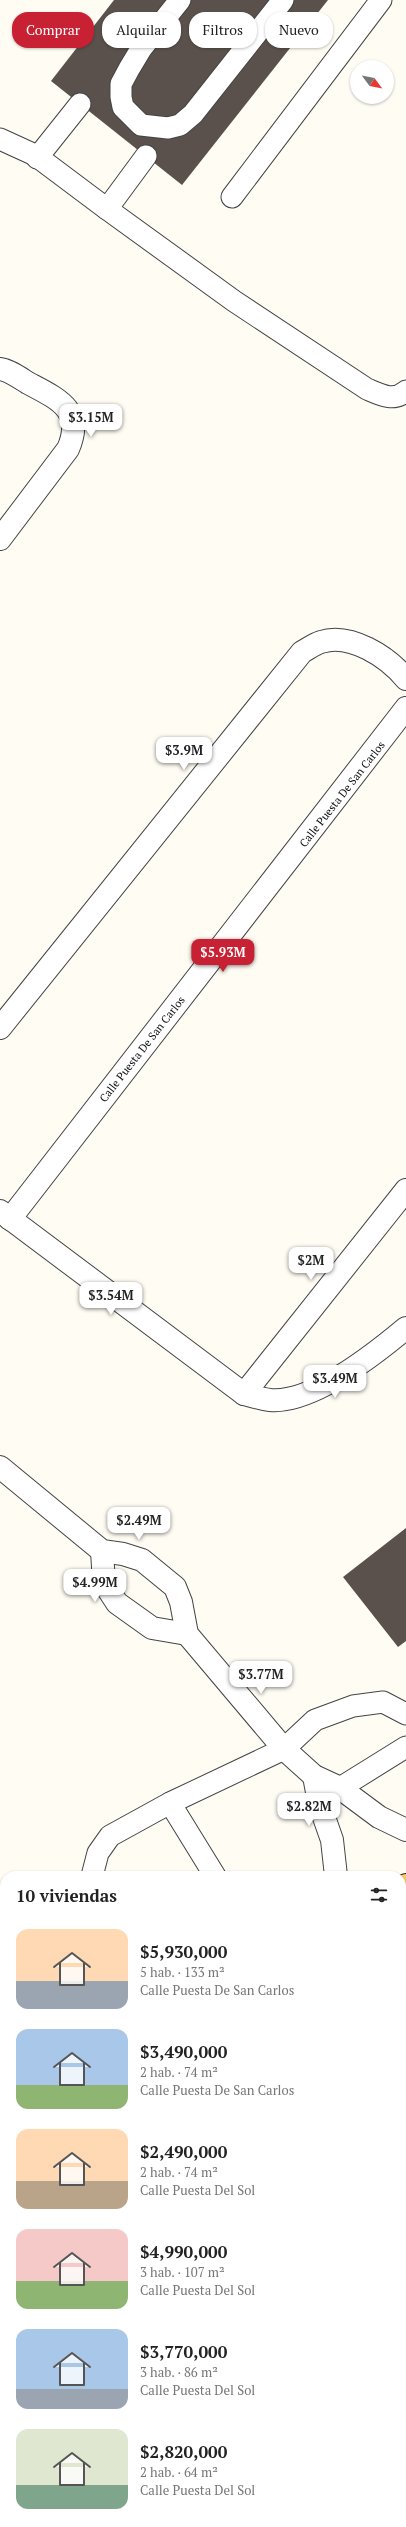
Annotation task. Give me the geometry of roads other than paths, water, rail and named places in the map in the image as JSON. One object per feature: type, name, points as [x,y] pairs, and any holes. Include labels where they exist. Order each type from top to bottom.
[{"type":"street","points":[[0,369],[60,401],[69,412],[74,423],[74,436],[68,449],[0,539]]},
{"type":"street","points":[[0,1028],[302,652],[321,642],[341,640],[364,647],[400,671],[406,679]]},
{"type":"street","name":"Calle Puesta De San Carlos","points":[[406,708],[5,1215],[244,1394],[271,1400],[295,1398],[329,1383],[379,1351],[406,1328]]},
{"type":"street","points":[[244,1394],[406,1190]]},
{"type":"street","points":[[0,1467],[102,1551],[123,1554],[142,1560],[175,1587],[181,1602],[187,1634],[284,1749],[314,1776],[340,1788],[379,1818],[406,1830]]},
{"type":"street","points":[[102,1551],[104,1583],[116,1603],[152,1628],[187,1634]]},
{"type":"street","points":[[314,1776],[319,1803],[332,1840],[335,1871]]},
{"type":"lane","points":[[180,0],[141,49],[121,84],[123,107],[130,117],[141,125],[168,128],[180,125],[193,114],[283,0]]},
{"type":"lane","points":[[232,197],[381,0]]},
{"type":"lane","points":[[37,158],[80,104]]},
{"type":"lane","points":[[0,139],[37,158],[234,301],[368,389],[386,397],[401,396],[406,391]]},
{"type":"lane","points":[[107,209],[146,156]]},
{"type":"lane","points":[[93,1871],[98,1853],[110,1836],[170,1803],[284,1749],[315,1720],[353,1706],[383,1702],[406,1714]]},
{"type":"lane","points":[[340,1788],[406,1747]]},
{"type":"lane","points":[[170,1803],[211,1871]]}]
